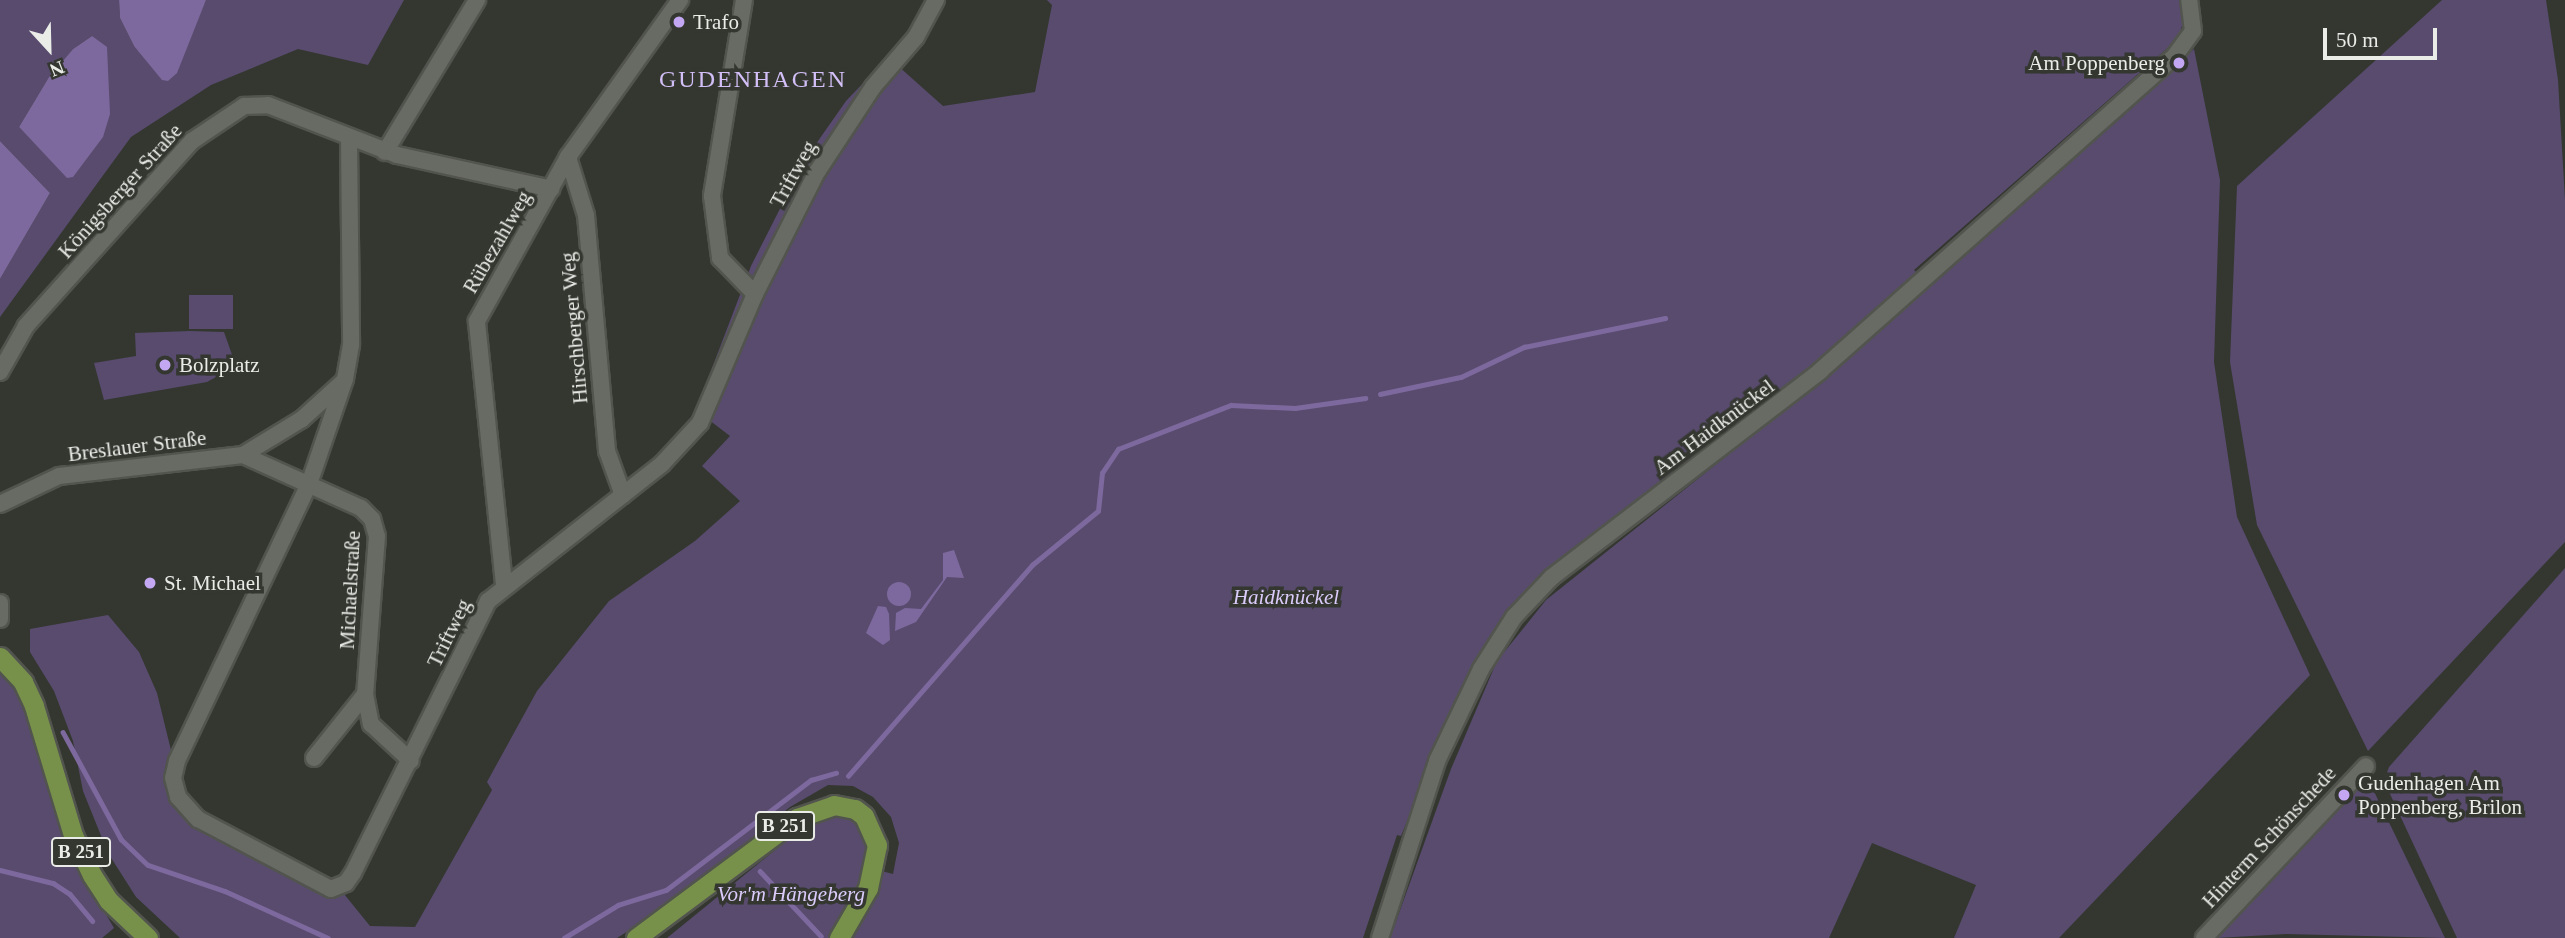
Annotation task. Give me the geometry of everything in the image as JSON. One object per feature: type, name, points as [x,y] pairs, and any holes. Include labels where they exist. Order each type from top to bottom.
[{"type":"main road","name":"B 251","points":[[0,657],[23,682],[34,706],[73,835],[92,875],[108,900],[148,938]]},
{"type":"main road","name":"B 251","points":[[636,938],[797,818],[834,805],[855,809],[864,816],[877,845],[868,888],[839,938]]},
{"type":"street","points":[[384,152],[477,0]]},
{"type":"street","name":"Rübezahlweg","points":[[504,584],[478,321],[568,157],[680,0]]},
{"type":"street","points":[[744,0],[712,196],[720,258],[755,294]]},
{"type":"street","name":"Triftweg","points":[[309,484],[177,761],[175,792],[198,819],[331,889],[346,883],[354,873],[483,609],[504,584],[662,464],[704,418],[755,294],[834,145],[873,87],[916,37],[936,0]]},
{"type":"street","name":"Am Haidknückel","points":[[1380,938],[1419,810],[1462,703],[1499,637],[1540,588],[1839,355],[2174,57],[2193,31],[2189,0]]},
{"type":"street","name":"Königsberger Straße","points":[[0,372],[26,326],[192,141],[227,115],[252,104],[268,105],[384,152],[551,189]]},
{"type":"street","points":[[243,455],[309,484],[345,379],[351,345],[349,140]]},
{"type":"street","name":"Hirschberger Weg","points":[[568,157],[586,215],[607,451],[623,495]]},
{"type":"street","name":"Breslauer Straße","points":[[0,504],[59,476],[243,455],[302,419],[345,379]]},
{"type":"street","name":"Michaelstraße","points":[[309,484],[361,508],[376,526],[365,694],[371,724],[411,761]]},
{"type":"street","points":[[0,603],[0,619]]},
{"type":"street","points":[[314,758],[365,694]]},
{"type":"street","name":"Hinterm Schönschede","points":[[2204,938],[2366,766]]},
{"type":"green space","points":[[0,0],[119,0],[120,18],[134,46],[192,32],[206,0],[404,0],[368,65],[298,49],[211,85],[131,137],[0,317],[0,279],[50,193],[0,141]],"holes":[[[92,36],[67,177],[19,127],[49,77],[73,49]]]},
{"type":"green space","points":[[1047,0],[2182,0],[2184,19],[2178,39],[1914,270],[1921,277],[1508,614],[1462,689],[1401,836],[1397,835],[1363,938],[667,938],[796,833],[823,817],[842,815],[861,824],[868,838],[866,867],[893,874],[899,843],[891,817],[873,797],[853,786],[828,785],[790,807],[669,905],[617,938],[180,938],[136,897],[108,853],[83,791],[73,741],[54,691],[30,652],[30,629],[108,615],[139,652],[157,693],[181,791],[200,813],[344,894],[370,926],[415,927],[492,790],[487,782],[537,691],[609,601],[695,541],[740,501],[702,466],[730,436],[696,410],[751,266],[804,161],[846,101],[888,57],[943,106],[1035,92],[1052,5]]},
{"type":"green space","points":[[2442,0],[2546,0],[2558,80],[2565,200],[2565,542],[2368,751],[2257,525],[2230,362],[2237,186]]},
{"type":"green space","points":[[2194,49],[2220,180],[2214,362],[2237,517],[2310,675],[2059,938],[1954,938],[1976,885],[1872,843],[1829,938],[1390,938],[1451,769],[1497,661],[1546,600],[1798,399]]},
{"type":"green space","points":[[189,295],[233,295],[233,329],[189,329]]},
{"type":"green space","name":"Bolzplatz","points":[[224,332],[236,366],[207,382],[104,400],[94,363],[136,356],[135,333]]},
{"type":"green space","points":[[2565,568],[2565,938],[2457,938],[2384,781],[2389,767]]},
{"type":"green space","points":[[0,671],[21,698],[80,870],[114,928],[102,938],[0,938]]},
{"type":"green space","points":[[2368,779],[2445,938],[2286,934],[2217,938]]},
{"type":"shaded area","points":[[119,0],[206,0],[177,73],[168,81],[162,80],[134,46],[120,18]]},
{"type":"shaded area","points":[[92,36],[107,47],[110,114],[103,137],[73,177],[67,178],[19,127],[49,77],[73,49]]},
{"type":"shaded area","points":[[0,141],[50,193],[0,279]]},
{"type":"shaded area","points":[[954,550],[964,578],[947,577],[916,622],[895,631],[896,613],[905,608],[921,609],[943,580],[943,553]]},
{"type":"shaded area","points":[[899,582],[908,585],[911,594],[908,603],[899,606],[890,603],[887,594],[890,585]]},
{"type":"shaded area","points":[[878,606],[886,607],[889,614],[890,640],[883,645],[866,633]]},
{"type":"waterway","points":[[1380,394],[1461,377],[1524,347],[1665,318]]},
{"type":"waterway","points":[[848,776],[1032,565],[1098,511],[1102,473],[1118,449],[1231,405],[1295,408],[1365,398]]},
{"type":"waterway","points":[[63,732],[121,839],[148,865],[225,891],[328,938]]},
{"type":"waterway","points":[[564,938],[618,905],[666,890],[811,780],[836,773]]},
{"type":"waterway","points":[[0,870],[53,883],[70,894],[93,921]]},
{"type":"waterway","points":[[760,871],[821,936]]},
{"type":"place","name":"Trafo","points":[[679,22]]},
{"type":"place","name":"Am Poppenberg","points":[[2179,63]]},
{"type":"place","name":"Bolzplatz","points":[[165,365]]},
{"type":"place","name":"St. Michael","points":[[150,583]]},
{"type":"place","name":"Gudenhagen Am Poppenberg, Brilon","points":[[2344,795]]},
{"type":"district","name":"GUDENHAGEN","points":[[753,80]]},
{"type":"park label","name":"Haidknückel","points":[[1286,597]]},
{"type":"park label","name":"Vor'm Hängeberg","points":[[791,894]]}]
